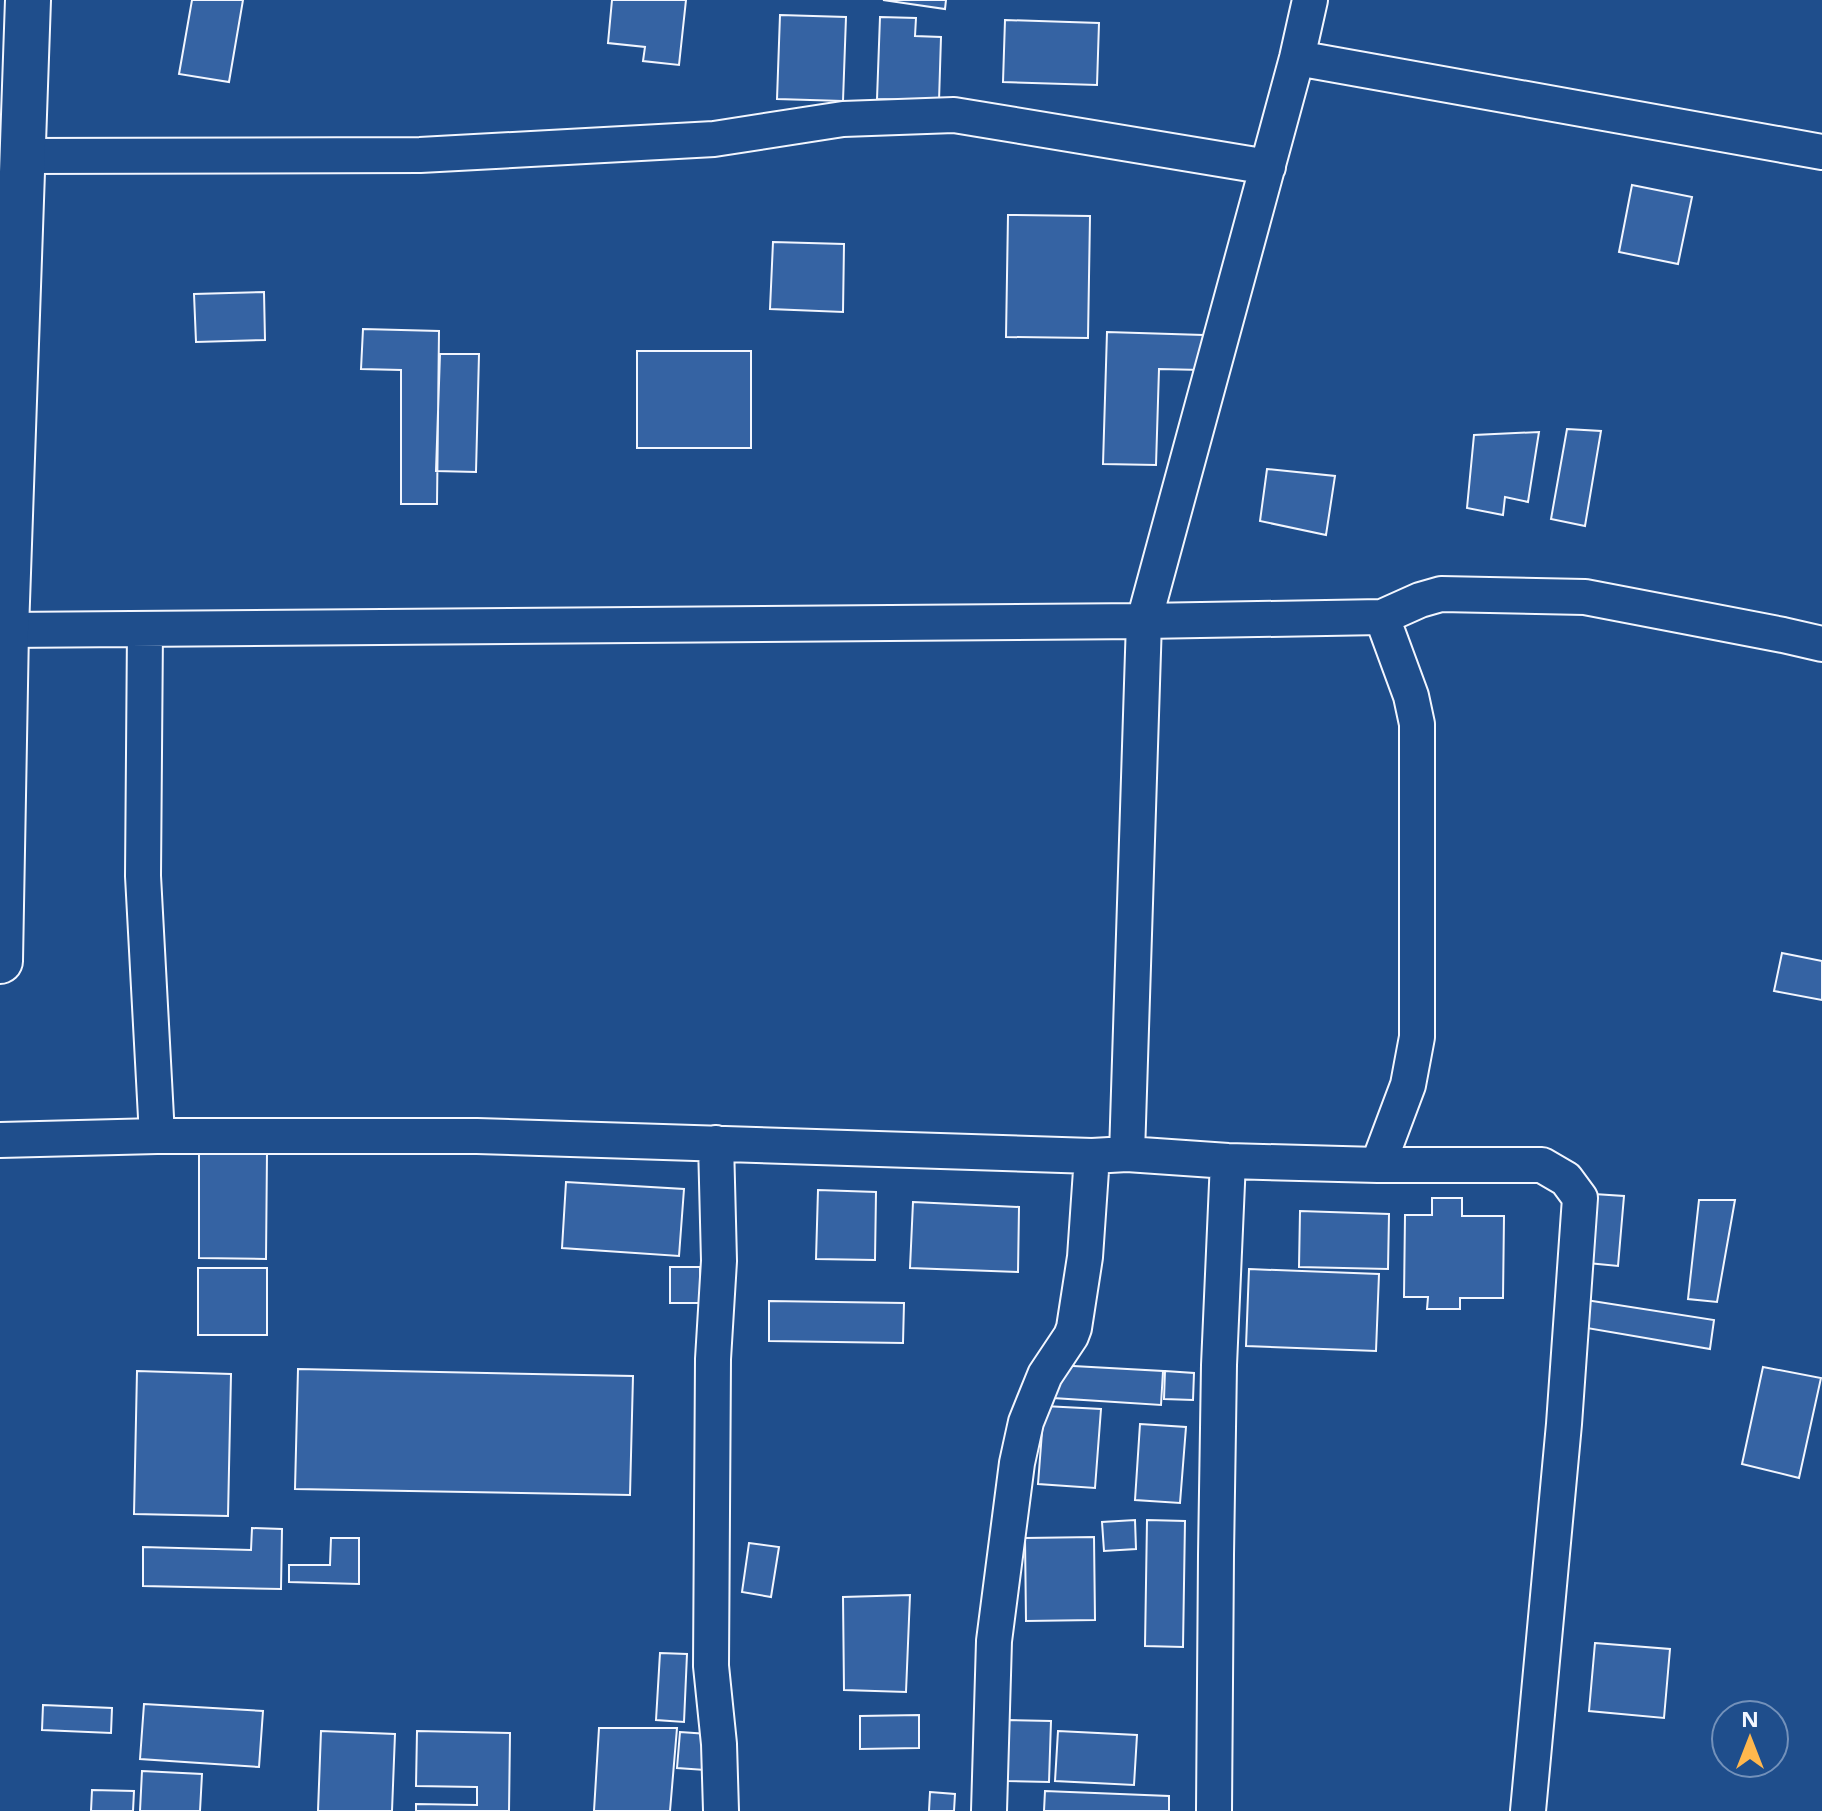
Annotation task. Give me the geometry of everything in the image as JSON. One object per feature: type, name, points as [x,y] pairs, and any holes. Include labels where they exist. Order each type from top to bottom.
[{"type":"main road","points":[[0,961],[6,630],[22,156],[18,20]]},
{"type":"street","points":[[1127,1154],[1144,621],[1268,167],[1310,0]]},
{"type":"street","points":[[1297,58],[1822,152]]},
{"type":"street","points":[[22,156],[420,155],[714,139],[843,119],[954,115],[1268,167]]},
{"type":"street","points":[[6,630],[1382,617],[1441,594],[1585,597],[1822,644]]},
{"type":"street","points":[[1378,1165],[1408,1085],[1417,1037],[1417,724],[1411,696],[1382,617]]},
{"type":"street","points":[[145,629],[143,876],[157,1136]]},
{"type":"street","points":[[0,1140],[157,1136],[477,1136],[1092,1156],[1127,1154],[1228,1161],[1542,1165],[1566,1179],[1580,1198],[1564,1424],[1528,1811]]},
{"type":"street","points":[[716,1143],[719,1261],[713,1359],[711,1666],[719,1744],[721,1811]]},
{"type":"street","points":[[989,1811],[994,1641],[1017,1463],[1026,1422],[1045,1375],[1074,1328],[1085,1257],[1092,1156]]},
{"type":"street","points":[[1214,1811],[1219,1381],[1228,1161]]},
{"type":"building","points":[[192,0],[243,0],[229,82],[179,74]]},
{"type":"building","points":[[612,0],[686,0],[679,65],[643,61],[645,47],[608,43]]},
{"type":"building","points":[[883,0],[946,0],[945,9]]},
{"type":"building","points":[[780,15],[846,17],[843,101],[777,99]]},
{"type":"building","points":[[880,17],[916,18],[915,36],[941,37],[939,101],[877,99]]},
{"type":"building","points":[[1005,20],[1099,23],[1097,85],[1003,82]]},
{"type":"building","points":[[1632,185],[1692,197],[1678,264],[1619,252]]},
{"type":"building","points":[[1008,215],[1090,216],[1088,338],[1006,337]]},
{"type":"building","points":[[773,242],[844,244],[843,312],[770,309]]},
{"type":"building","points":[[264,292],[265,340],[196,342],[194,294]]},
{"type":"building","points":[[363,329],[439,331],[437,504],[401,504],[401,370],[361,369]]},
{"type":"building","points":[[1107,332],[1203,335],[1202,370],[1159,369],[1156,465],[1103,464]]},
{"type":"building","points":[[637,351],[751,351],[751,448],[637,448]]},
{"type":"building","points":[[440,354],[479,354],[476,472],[436,471]]},
{"type":"building","points":[[1567,429],[1601,431],[1585,526],[1551,519]]},
{"type":"building","points":[[1539,432],[1528,502],[1505,497],[1503,515],[1467,508],[1474,435]]},
{"type":"building","points":[[1267,469],[1335,476],[1326,535],[1260,521]]},
{"type":"building","points":[[1782,953],[1822,961],[1822,1000],[1774,991]]},
{"type":"building","points":[[199,1152],[267,1152],[266,1259],[199,1258]]},
{"type":"building","points":[[566,1182],[684,1189],[679,1256],[562,1248]]},
{"type":"building","points":[[818,1190],[876,1192],[875,1260],[816,1259]]},
{"type":"building","points":[[1594,1194],[1624,1196],[1618,1266],[1588,1263]]},
{"type":"building","points":[[1432,1198],[1462,1198],[1462,1216],[1504,1216],[1503,1298],[1460,1298],[1460,1309],[1427,1309],[1428,1297],[1404,1297],[1405,1215],[1432,1215]]},
{"type":"building","points":[[1699,1200],[1735,1200],[1717,1302],[1688,1299]]},
{"type":"building","points":[[913,1202],[1019,1207],[1018,1272],[910,1268]]},
{"type":"building","points":[[1300,1211],[1389,1214],[1388,1269],[1299,1267]]},
{"type":"building","points":[[670,1267],[700,1267],[700,1303],[670,1303]]},
{"type":"building","points":[[198,1268],[267,1268],[267,1335],[198,1335]]},
{"type":"building","points":[[1249,1269],[1379,1274],[1376,1351],[1246,1346]]},
{"type":"building","points":[[1586,1300],[1714,1320],[1710,1349],[1581,1327]]},
{"type":"building","points":[[769,1301],[904,1303],[903,1343],[769,1341]]},
{"type":"building","points":[[1055,1365],[1163,1371],[1161,1405],[1053,1398]]},
{"type":"building","points":[[1763,1367],[1821,1378],[1799,1478],[1742,1464]]},
{"type":"building","points":[[298,1369],[633,1376],[630,1495],[295,1489]]},
{"type":"building","points":[[137,1371],[231,1374],[228,1516],[134,1514]]},
{"type":"building","points":[[1165,1371],[1194,1373],[1193,1400],[1164,1399]]},
{"type":"building","points":[[1044,1406],[1101,1409],[1095,1488],[1038,1484]]},
{"type":"building","points":[[1140,1424],[1186,1427],[1180,1503],[1135,1500]]},
{"type":"building","points":[[1135,1520],[1136,1549],[1104,1551],[1102,1522]]},
{"type":"building","points":[[1147,1520],[1185,1521],[1183,1647],[1145,1646]]},
{"type":"building","points":[[252,1528],[282,1529],[281,1589],[143,1586],[143,1547],[251,1550]]},
{"type":"building","points":[[1094,1537],[1095,1620],[1026,1621],[1025,1538]]},
{"type":"building","points":[[331,1538],[359,1538],[359,1584],[289,1582],[289,1565],[330,1565]]},
{"type":"building","points":[[749,1543],[779,1547],[771,1597],[742,1592]]},
{"type":"building","points":[[910,1595],[906,1692],[844,1690],[843,1597]]},
{"type":"building","points":[[1595,1643],[1670,1649],[1664,1718],[1589,1711]]},
{"type":"building","points":[[660,1653],[687,1654],[684,1722],[656,1720]]},
{"type":"building","points":[[144,1704],[263,1711],[259,1767],[140,1759]]},
{"type":"building","points":[[43,1705],[112,1708],[111,1733],[42,1730]]},
{"type":"building","points":[[919,1715],[919,1748],[860,1749],[860,1716]]},
{"type":"building","points":[[1008,1720],[1051,1721],[1049,1782],[1007,1781]]},
{"type":"building","points":[[599,1728],[677,1728],[670,1811],[594,1811]]},
{"type":"building","points":[[321,1731],[395,1734],[392,1811],[318,1811]]},
{"type":"building","points":[[417,1731],[510,1733],[509,1811],[416,1811],[416,1804],[477,1805],[477,1787],[416,1786]]},
{"type":"building","points":[[1058,1731],[1137,1735],[1134,1785],[1055,1781]]},
{"type":"building","points":[[680,1732],[708,1734],[705,1770],[677,1768]]},
{"type":"building","points":[[142,1771],[202,1774],[200,1811],[140,1811]]},
{"type":"building","points":[[92,1790],[134,1791],[133,1811],[91,1811]]},
{"type":"building","points":[[1045,1791],[1169,1796],[1169,1811],[1044,1811]]},
{"type":"building","points":[[930,1792],[955,1794],[954,1811],[929,1811]]}]
